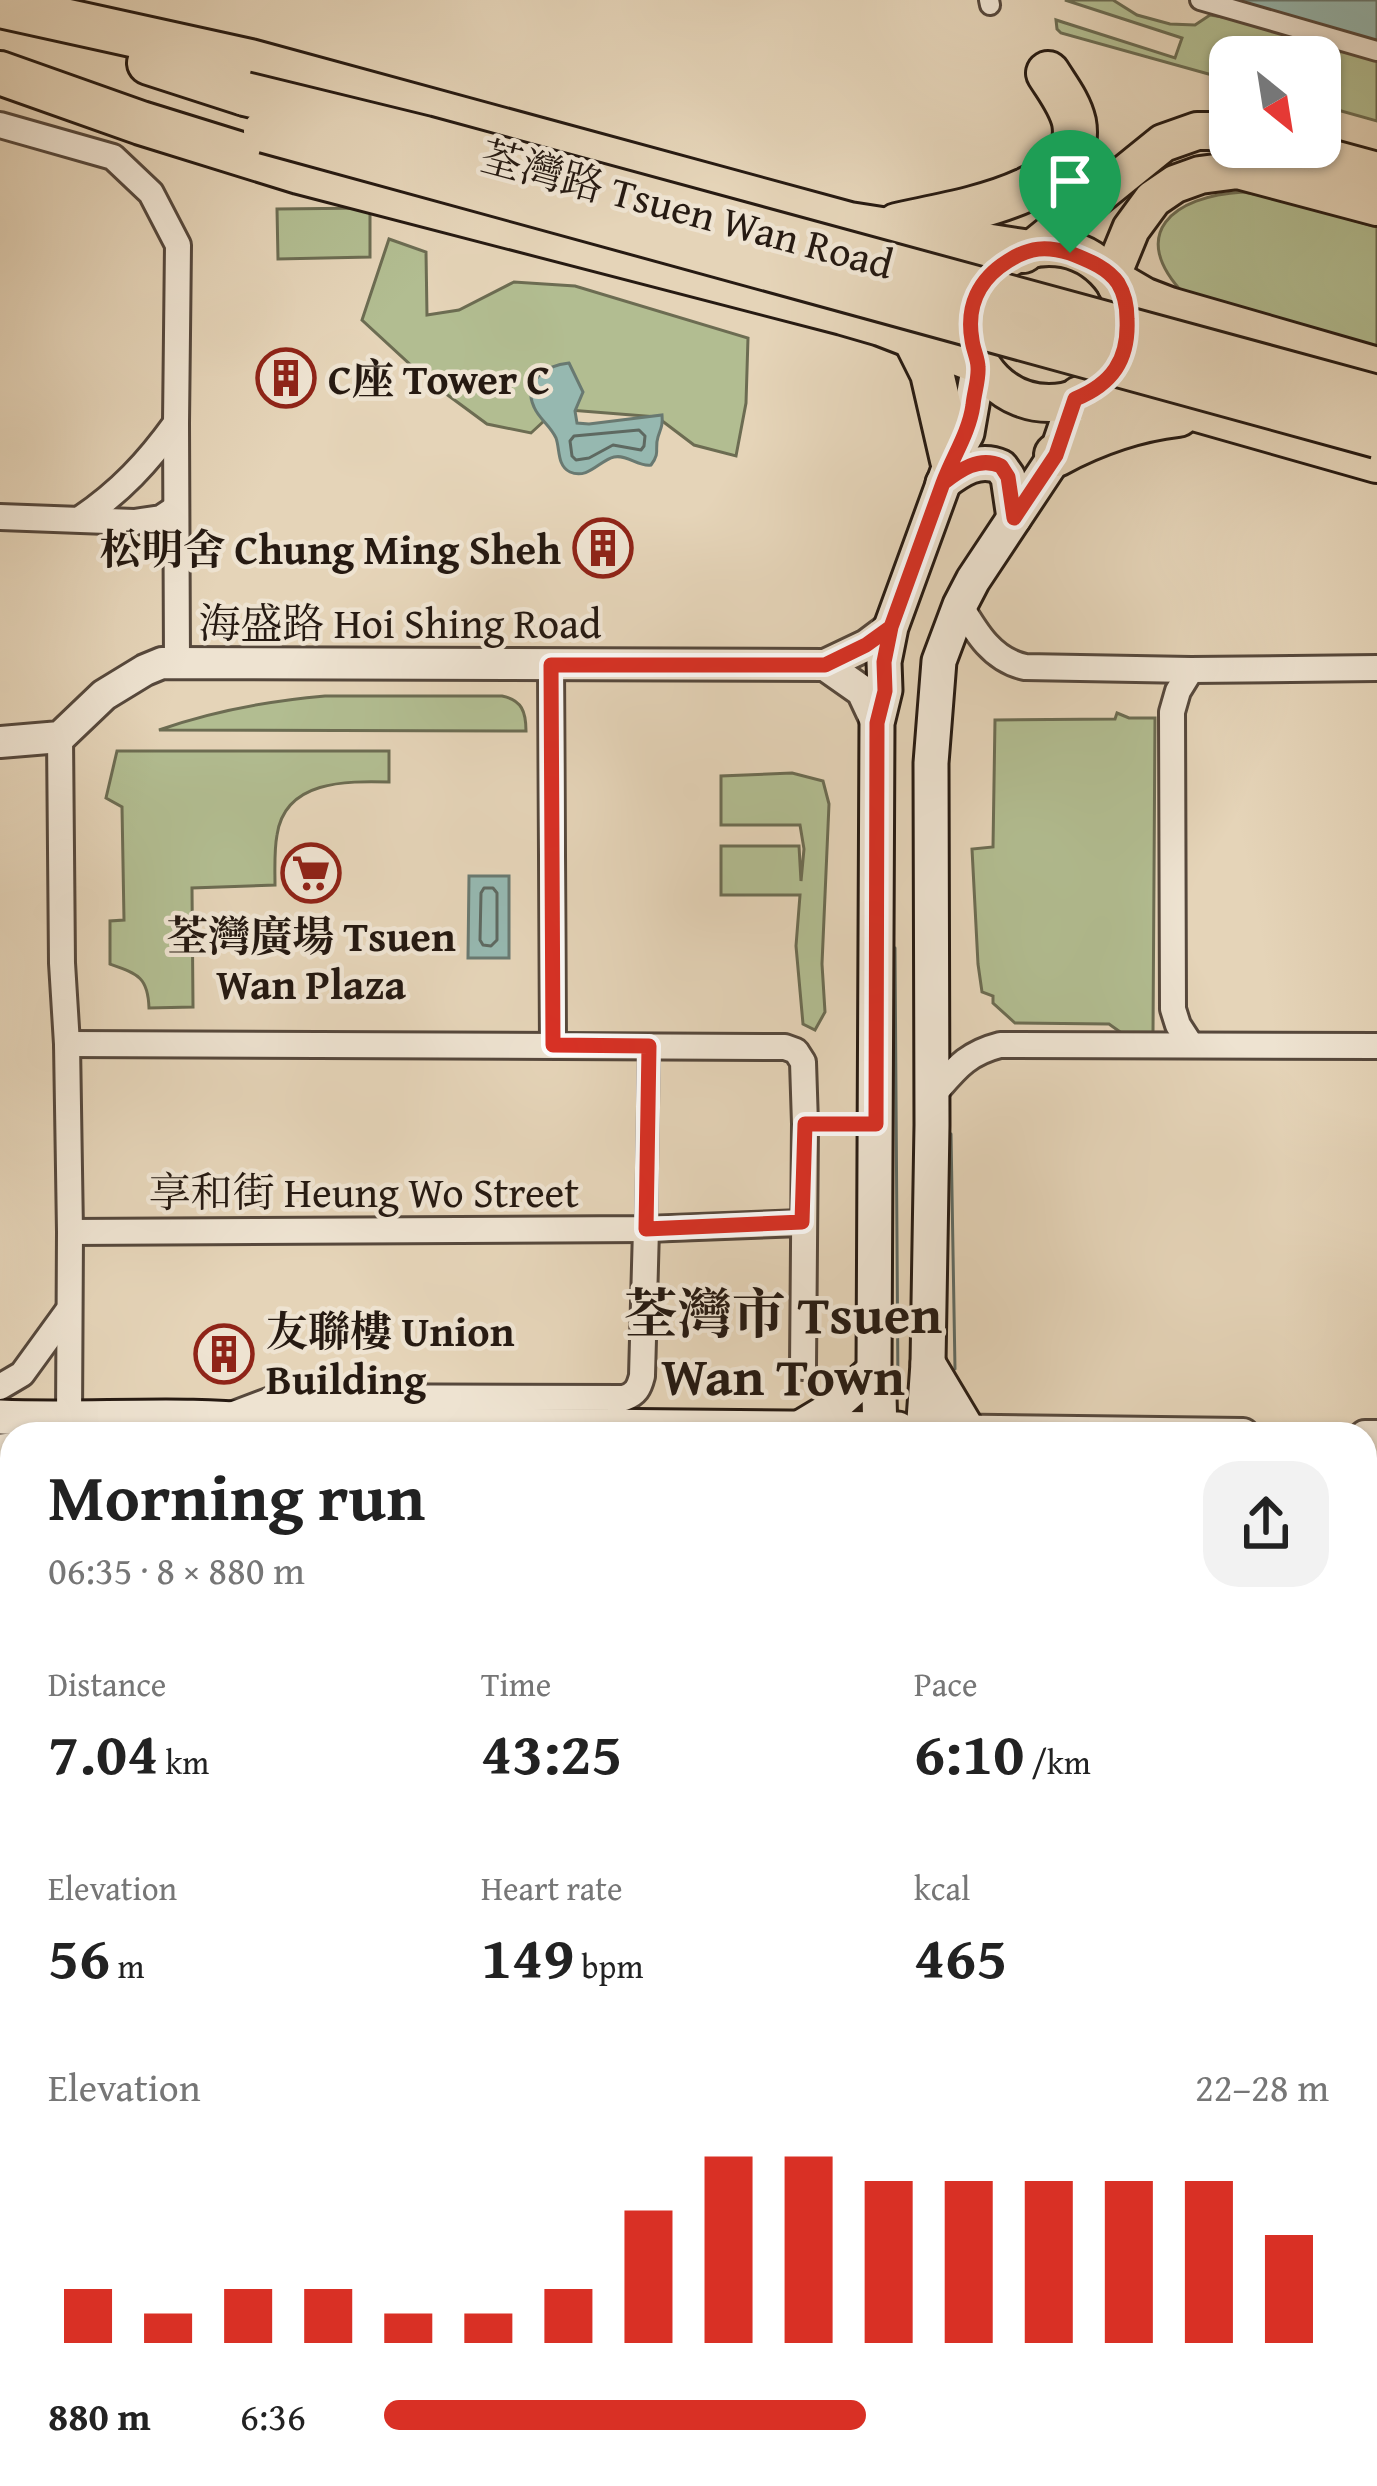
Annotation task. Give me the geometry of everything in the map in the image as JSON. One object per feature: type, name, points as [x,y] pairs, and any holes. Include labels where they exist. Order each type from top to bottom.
[{"type":"highway","points":[[0,10],[250,61],[864,226],[1028,250]]},
{"type":"highway","name":"荃灣路 Tsuen Wan Road","points":[[0,10],[245,94],[425,138],[1377,397]]},
{"type":"highway","name":"荃灣路 Tsuen Wan Road","points":[[0,56],[140,99],[485,189],[1377,436]]},
{"type":"highway","points":[[0,73],[141,124],[299,172],[881,323],[978,363]]},
{"type":"highway","points":[[864,226],[1008,197],[1049,177],[1062,164],[1075,135],[1069,107],[1048,73]]},
{"type":"highway","points":[[1117,282],[1169,309],[1377,369]]},
{"type":"highway","points":[[914,337],[932,374],[947,472]]},
{"type":"highway","points":[[1077,398],[1144,396],[1377,461]]},
{"type":"highway","points":[[1056,455],[1125,425],[1203,412]]},
{"type":"main road","points":[[880,1422],[874,1370],[875,702],[891,627],[947,472],[967,434],[978,363],[970,332],[974,298],[999,266],[1028,250],[1162,143],[1209,131]]},
{"type":"main road","points":[[1341,161],[1377,171]]},
{"type":"main road","points":[[1117,282],[1119,255],[1153,199],[1200,175],[1238,170],[1377,207]]},
{"type":"main road","points":[[978,363],[1007,390],[1054,401],[1077,398],[1119,366],[1127,347],[1126,305],[1117,282],[1104,269],[1070,253],[1028,250]]},
{"type":"main road","points":[[924,1422],[932,1096],[932,723],[939,661],[960,604],[1056,455],[1077,398]]},
{"type":"main road","points":[[947,472],[981,462],[1001,466],[1008,477],[1014,518]]},
{"type":"main road","points":[[928,1363],[963,1422]]},
{"type":"main road","points":[[819,1422],[874,1370]]},
{"type":"main road","points":[[0,1417],[266,1422]]},
{"type":"street","points":[[1200,0],[1377,51]]},
{"type":"street","points":[[0,124],[113,157],[151,193],[178,244],[177,662]]},
{"type":"street","points":[[80,519],[123,488],[176,423]]},
{"type":"street","points":[[0,517],[149,521],[176,508]]},
{"type":"street","points":[[960,604],[984,643],[1015,665],[1377,668]]},
{"type":"street","name":"海盛路 Hoi Shing Road","points":[[60,737],[120,684],[145,670],[177,662],[825,665],[891,627]]},
{"type":"street","points":[[551,665],[553,1045]]},
{"type":"street","points":[[825,665],[875,702]]},
{"type":"street","points":[[1190,670],[1172,712],[1172,1010],[1191,1045]]},
{"type":"street","points":[[0,742],[60,737],[69,1420]]},
{"type":"street","points":[[67,1044],[785,1047],[796,1051],[802,1062],[805,1124],[803,1367]]},
{"type":"street","points":[[932,1096],[962,1061],[1000,1045],[1377,1046]]},
{"type":"street","points":[[223,1418],[279,1397],[624,1398],[637,1391],[642,1376],[649,1046]]},
{"type":"street","points":[[805,1124],[876,1124]]},
{"type":"street","name":"享和街 Heung Wo Street","points":[[70,1232],[646,1229],[802,1222]]},
{"type":"street","points":[[0,1387],[22,1374],[68,1310]]},
{"type":"green space","points":[[1065,0],[1113,0],[1137,15],[1170,24],[1195,25],[1210,15],[1268,24],[1303,36],[1209,36],[1209,74],[1061,33],[1056,20],[1175,58],[1182,38]]},
{"type":"green space","points":[[1341,50],[1377,60],[1377,121],[1341,111]]},
{"type":"green space","points":[[1243,192],[1377,227],[1377,357],[1185,295],[1159,254],[1159,237],[1166,222],[1196,201]]},
{"type":"green space","points":[[370,208],[370,257],[278,259],[277,209]]},
{"type":"green space","points":[[389,239],[426,252],[427,315],[459,310],[514,282],[575,286],[748,338],[746,403],[736,456],[694,445],[657,417],[557,409],[531,433],[487,424],[426,379],[362,320]]},
{"type":"green space","points":[[325,696],[502,696],[522,708],[526,731],[159,730],[241,708]]},
{"type":"green space","points":[[1117,713],[1155,718],[1153,1033],[1123,1034],[1109,1024],[1015,1023],[993,1003],[993,996],[982,992],[978,964],[972,849],[993,847],[995,720],[1115,719]]},
{"type":"green space","points":[[117,751],[389,751],[389,782],[337,784],[292,803],[277,835],[275,885],[192,888],[193,1007],[149,1008],[140,978],[110,964],[110,921],[124,920],[122,807],[106,798]]},
{"type":"green space","points":[[792,773],[823,781],[829,804],[822,964],[825,1012],[815,1030],[803,1024],[796,946],[800,895],[721,895],[721,846],[799,846],[801,881],[800,825],[721,825],[721,776]]},
{"type":"water","points":[[1223,0],[1377,0],[1377,42]]},
{"type":"water","points":[[569,363],[583,392],[575,411],[577,423],[662,415],[651,465],[619,457],[576,474],[563,466],[556,438],[534,407],[531,389],[545,371]]},
{"type":"water","points":[[469,876],[509,876],[509,958],[468,958]]},
{"type":"pier","points":[[847,691],[954,693],[968,1422],[847,1422],[846,1035],[852,1033]]},
{"type":"place","name":"C座 Tower C","points":[[286,378]]},
{"type":"place","name":"松明舍 Chung Ming Sheh","points":[[603,548]]},
{"type":"place","name":"荃灣廣場 Tsuen Wan Plaza","points":[[311,873]]},
{"type":"place","name":"友聯樓 Union Building","points":[[224,1354]]},
{"type":"district","name":"荃灣市 Tsuen Wan Town","points":[[783,1344]]},
{"type":"route","points":[[1070,253],[1044,248],[1023,251],[983,281],[974,298],[970,332],[979,364],[967,434],[952,460],[943,483],[891,627],[877,723],[876,1124],[805,1124],[802,1222],[646,1229],[649,1046],[553,1045],[551,665],[825,665],[891,627],[943,483],[981,462],[1001,466],[1008,477],[1014,518],[1056,455],[1075,399],[1097,387],[1119,366],[1127,347],[1128,324],[1119,285],[1104,269],[1070,253]]}]
